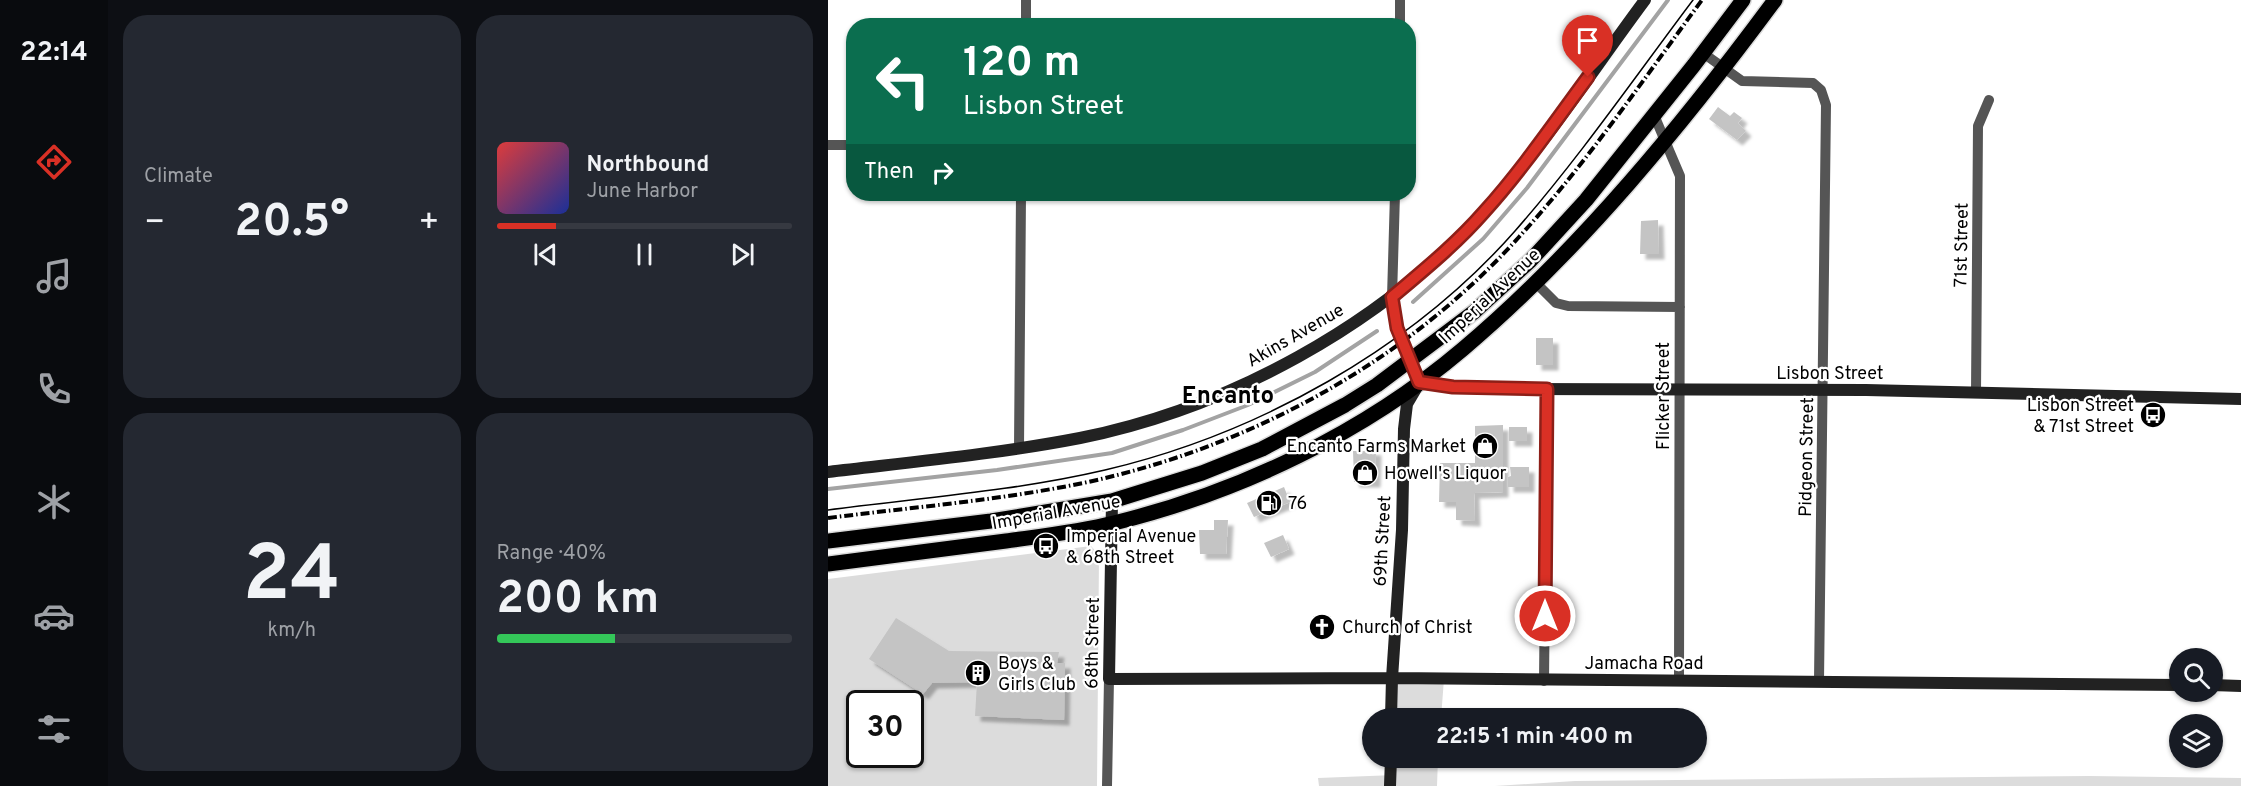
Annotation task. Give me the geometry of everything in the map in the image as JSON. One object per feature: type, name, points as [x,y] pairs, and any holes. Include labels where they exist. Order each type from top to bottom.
[{"type":"main road","name":"Imperial Avenue","points":[[828,541],[991,521],[1112,501],[1202,473],[1262,449],[1345,405],[1410,361],[1474,312],[1530,261],[1586,200],[1743,0]]},
{"type":"main road","name":"Imperial Avenue","points":[[828,564],[1070,533],[1112,524],[1225,488],[1287,461],[1359,422],[1462,350],[1535,282],[1631,179],[1723,70],[1774,0]]},
{"type":"street","points":[[1026,0],[1026,18]]},
{"type":"street","points":[[1400,0],[1400,18]]},
{"type":"street","name":"Akins Avenue","points":[[828,472],[1019,448],[1082,437],[1227,393],[1294,360],[1392,297],[1437,259],[1482,214],[1523,165],[1645,0]]},
{"type":"street","points":[[1703,53],[1723,70]]},
{"type":"street","name":"Pidgeon Street","points":[[1723,70],[1742,81],[1814,83],[1821,90],[1826,105],[1819,681]]},
{"type":"street","name":"71st Street","points":[[1976,393],[1978,126],[1989,100]]},
{"type":"street","name":"Flicker Street","points":[[1654,116],[1680,177],[1679,681]]},
{"type":"street","points":[[828,145],[846,145]]},
{"type":"street","points":[[1019,448],[1021,201]]},
{"type":"street","points":[[1395,201],[1392,297],[1396,326],[1419,382]]},
{"type":"street","points":[[1535,282],[1556,303],[1568,306],[1680,308]]},
{"type":"street","name":"Lisbon Street","points":[[1419,382],[1453,387],[1547,389],[1976,393],[2241,399]]},
{"type":"street","name":"69th Street","points":[[1391,708],[1402,530],[1404,429],[1407,404],[1419,382]]},
{"type":"street","points":[[1544,681],[1547,389]]},
{"type":"street","name":"68th Street","points":[[1107,786],[1112,501]]},
{"type":"street","name":"Jamacha Road","points":[[1109,679],[1392,678],[2169,685]]},
{"type":"street","points":[[2223,685],[2241,686]]},
{"type":"street","points":[[1390,786],[1391,768]]},
{"type":"shaded area","points":[[1091,546],[1099,555],[1097,786],[828,786],[828,579]]},
{"type":"shaded area","points":[[1392,678],[1444,679],[1442,708],[1393,708]]},
{"type":"shaded area","points":[[1395,768],[1438,768],[1437,786],[1319,786],[1318,778],[1395,775]]},
{"type":"shaded area","points":[[2089,776],[2241,778],[2241,786],[1495,786],[1575,781]]},
{"type":"building","points":[[1718,107],[1730,116],[1734,112],[1742,118],[1738,123],[1746,131],[1737,140],[1709,119]]},
{"type":"building","points":[[1658,220],[1659,254],[1640,254],[1641,221]]},
{"type":"building","points":[[1536,338],[1553,338],[1553,365],[1536,365]]},
{"type":"building","points":[[1503,425],[1503,492],[1474,493],[1475,521],[1456,520],[1456,502],[1439,502],[1440,463],[1475,463],[1475,426]]},
{"type":"building","points":[[1509,427],[1527,427],[1527,441],[1509,441]]},
{"type":"building","name":"Howell's Liquor","points":[[1365,449],[1376,450],[1375,482],[1354,482],[1353,451],[1365,451]]},
{"type":"building","points":[[1510,467],[1529,467],[1529,487],[1508,487],[1508,477],[1511,476]]},
{"type":"building","points":[[1284,487],[1290,502],[1254,517],[1247,503]]},
{"type":"building","points":[[1214,520],[1228,520],[1226,554],[1200,554],[1199,530],[1214,530]]},
{"type":"building","points":[[1283,535],[1289,549],[1271,557],[1264,543]]},
{"type":"building","name":"Boys & Girls Club","points":[[896,618],[949,651],[1059,652],[1057,663],[1065,663],[1064,720],[975,716],[977,682],[932,683],[924,693],[924,690],[917,690],[869,659]]},
{"type":"waterway","points":[[1413,302],[1483,239],[1527,188],[1668,0]]},
{"type":"waterway","points":[[828,489],[997,470],[1112,453],[1183,430],[1248,405],[1315,372],[1377,331]]},
{"type":"tram line","points":[[828,510],[1002,489],[1105,470],[1162,454],[1219,434],[1275,410],[1328,381],[1380,349],[1429,313],[1474,274],[1539,203],[1693,0]]},
{"type":"railway","points":[[828,518],[991,498],[1088,482],[1149,466],[1209,446],[1267,422],[1323,393],[1376,360],[1427,323],[1475,282],[1519,237],[1591,151],[1702,0]]},
{"type":"place","name":"Lisbon Street & 71st Street","points":[[2153,415]]},
{"type":"place","name":"Encanto Farms Market","points":[[1485,446]]},
{"type":"place","name":"Howell's Liquor","points":[[1365,473]]},
{"type":"place","name":"76","points":[[1269,503]]},
{"type":"place","name":"Imperial Avenue & 68th Street","points":[[1046,546]]},
{"type":"place","name":"Church of Christ","points":[[1322,627]]},
{"type":"place","name":"Boys & Girls Club","points":[[978,673]]},
{"type":"district","name":"Encanto","points":[[1228,395]]},
{"type":"route","points":[[1545,616],[1547,389],[1453,387],[1419,382],[1397,328],[1392,297],[1437,259],[1482,214],[1523,165],[1588,77]]}]
